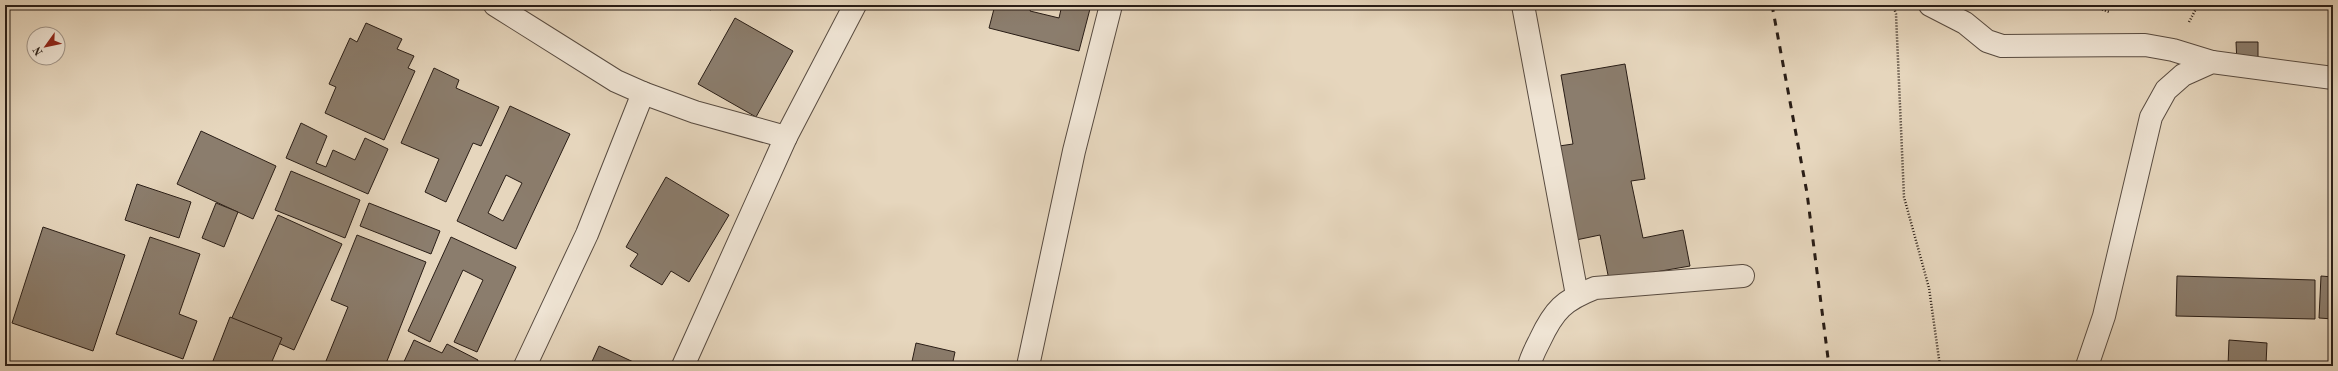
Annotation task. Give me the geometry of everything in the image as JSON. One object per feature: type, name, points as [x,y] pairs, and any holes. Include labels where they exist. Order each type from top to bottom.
[{"type":"street","points":[[495,5],[616,80],[643,93],[695,112],[786,137]]},
{"type":"street","points":[[683,366],[786,137],[855,5]]},
{"type":"street","points":[[1028,366],[1074,152],[1110,5]]},
{"type":"street","points":[[1523,5],[1577,295]]},
{"type":"street","points":[[1930,5],[1966,23],[1987,41],[2002,46],[2145,45],[2173,50],[2212,62],[2333,78]]},
{"type":"street","points":[[2087,366],[2104,316],[2151,117],[2166,90],[2183,74],[2212,62]]},
{"type":"street","points":[[525,366],[587,234],[643,93]]},
{"type":"street","points":[[1528,366],[1552,316],[1563,304],[1577,295],[1595,288],[1743,276]]},
{"type":"path","points":[[1893,5],[1896,14],[1904,197],[1929,288],[1940,366]]},
{"type":"building","points":[[700,5],[713,5],[711,10]]},
{"type":"building","points":[[995,5],[1032,5],[1030,11],[1059,18],[1062,5],[1091,5],[1079,51],[989,28]]},
{"type":"building","points":[[735,18],[793,51],[756,117],[698,84]]},
{"type":"building","points":[[366,23],[402,39],[397,49],[414,56],[408,68],[415,71],[384,140],[325,113],[336,87],[329,84],[350,38],[357,42]]},
{"type":"building","points":[[2236,42],[2258,42],[2258,63],[2237,63]]},
{"type":"building","points":[[1625,64],[1645,179],[1631,181],[1643,238],[1683,230],[1690,266],[1609,280],[1600,235],[1576,240],[1559,146],[1573,144],[1561,75]]},
{"type":"building","points":[[434,68],[459,80],[456,88],[499,107],[481,146],[473,143],[446,202],[425,192],[439,159],[401,143]]},
{"type":"building","points":[[510,106],[570,134],[516,249],[457,221]],"holes":[[[506,175],[522,183],[503,221],[488,213]]]},
{"type":"building","points":[[301,123],[327,136],[316,163],[326,167],[333,150],[355,160],[365,138],[388,149],[368,194],[286,158]]},
{"type":"building","points":[[201,131],[276,166],[253,219],[177,184]]},
{"type":"building","points":[[291,171],[360,200],[345,238],[275,210]]},
{"type":"building","points":[[666,177],[729,215],[689,282],[671,271],[662,285],[630,266],[638,254],[626,247]]},
{"type":"building","points":[[137,184],[191,202],[179,238],[125,220]]},
{"type":"building","points":[[216,203],[238,212],[224,247],[202,238]]},
{"type":"building","points":[[369,203],[440,231],[431,254],[360,226]]},
{"type":"building","points":[[278,215],[342,244],[294,350],[230,322]]},
{"type":"building","points":[[43,227],[125,255],[93,351],[12,323]]},
{"type":"building","points":[[357,235],[426,262],[385,366],[339,366],[326,361],[348,307],[331,300]]},
{"type":"building","points":[[150,237],[200,254],[179,314],[197,321],[183,359],[116,334]]},
{"type":"building","points":[[451,237],[516,267],[477,352],[454,342],[483,280],[463,270],[430,342],[408,331]]},
{"type":"building","points":[[2177,276],[2315,280],[2315,319],[2176,316]]},
{"type":"building","points":[[2321,276],[2333,277],[2333,319],[2319,318]]},
{"type":"building","points":[[230,317],[282,338],[270,366],[211,366]]},
{"type":"building","points":[[414,340],[442,353],[447,344],[478,360],[476,366],[402,366]]},
{"type":"building","points":[[2229,340],[2267,343],[2266,364],[2299,366],[2228,366]]},
{"type":"building","points":[[916,343],[955,352],[952,366],[911,366]]},
{"type":"building","points":[[599,346],[642,366],[590,366]]},
{"type":"railway","points":[[1772,5],[1807,193],[1829,366]]}]
